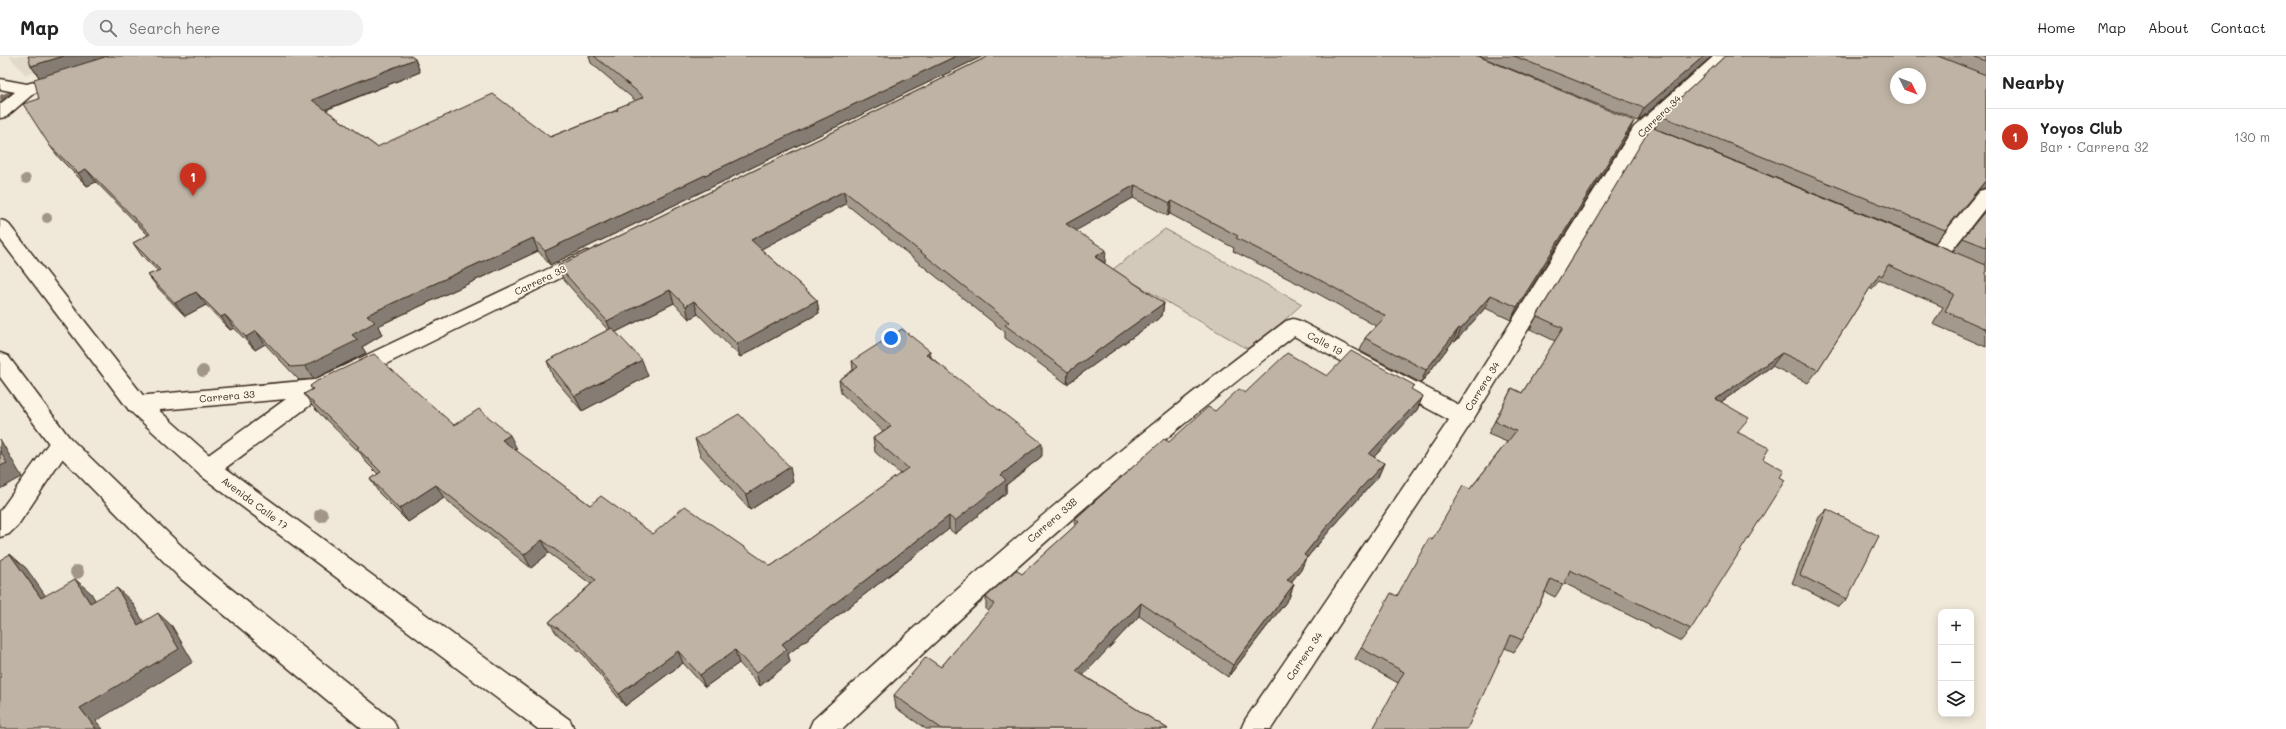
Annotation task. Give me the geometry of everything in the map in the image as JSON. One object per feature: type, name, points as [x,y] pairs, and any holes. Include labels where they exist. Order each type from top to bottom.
[{"type":"street","name":"Carrera 34","points":[[1255,729],[1463,417],[1640,131],[1723,56]]},
{"type":"street","points":[[0,113],[28,89],[79,73]]},
{"type":"street","points":[[0,84],[28,89]]},
{"type":"street","points":[[1938,254],[1986,195]]},
{"type":"street","name":"Avenida Calle 17","points":[[0,226],[52,291],[137,404],[156,422],[200,461],[560,729]]},
{"type":"street","name":"Carrera 33","points":[[200,461],[317,388],[603,249]]},
{"type":"street","name":"Calle 19","points":[[1293,326],[1463,417]]},
{"type":"street","name":"Carrera 33B","points":[[823,729],[939,619],[1104,475],[1246,360],[1293,326]]},
{"type":"street","points":[[0,362],[61,443],[189,570],[383,729]]},
{"type":"street","name":"Carrera 33","points":[[137,404],[317,388]]},
{"type":"street","points":[[0,527],[9,518],[61,443]]},
{"type":"shaded area","points":[[9,56],[91,56],[26,75]]},
{"type":"shaded area","points":[[1165,229],[1302,304],[1251,351],[1112,270]]},
{"type":"building","points":[[28,56],[64,56],[31,66]]},
{"type":"building","points":[[108,56],[411,56],[415,59],[312,100],[377,147],[493,94],[550,137],[618,110],[617,108],[644,97],[594,56],[956,56],[545,251],[533,238],[367,315],[375,322],[352,335],[358,340],[305,366],[291,367],[256,331],[246,337],[225,315],[221,317],[196,292],[175,303],[148,275],[160,270],[133,243],[150,234],[86,169],[78,173],[50,146],[23,104],[39,99],[34,79]]},
{"type":"building","points":[[989,56],[1478,56],[1634,121],[1517,307],[1491,295],[1461,329],[1459,328],[1426,370],[1365,338],[1386,316],[1318,279],[1236,238],[1238,236],[1172,201],[1170,203],[1135,185],[1066,224],[1106,250],[1095,257],[1164,303],[1068,372],[1005,325],[1009,322],[844,191],[751,240],[817,300],[737,344],[694,301],[686,306],[670,290],[607,321],[558,266]]},
{"type":"building","points":[[1514,56],[1704,56],[1644,108]]},
{"type":"building","points":[[1725,56],[1938,56],[1986,75],[1986,180],[1945,230],[1661,116]]},
{"type":"building","points":[[1973,56],[1986,56],[1986,61]]},
{"type":"building","points":[[1651,127],[1986,265],[1986,329],[1945,311],[1954,294],[1888,265],[1882,276],[1879,274],[1818,370],[1782,353],[1716,399],[1749,418],[1737,432],[1769,448],[1763,459],[1784,471],[1780,477],[1785,480],[1691,629],[1570,570],[1564,585],[1551,579],[1522,640],[1511,635],[1467,729],[1373,729],[1404,672],[1361,648],[1391,593],[1397,596],[1429,538],[1432,540],[1463,486],[1470,489],[1516,431],[1495,421],[1512,388],[1522,393],[1563,328],[1537,316]]},
{"type":"building","points":[[1986,210],[1986,247],[1963,238]]},
{"type":"building","points":[[612,328],[642,360],[575,396],[547,361]]},
{"type":"building","points":[[902,329],[930,351],[926,354],[1042,443],[1001,475],[1006,480],[955,521],[949,516],[782,644],[787,649],[756,673],[735,650],[700,675],[678,651],[619,694],[576,641],[549,622],[596,580],[542,540],[524,555],[436,485],[399,509],[370,479],[381,472],[357,448],[359,447],[304,394],[313,389],[310,386],[317,381],[374,354],[454,425],[479,409],[510,435],[502,440],[590,505],[601,496],[653,534],[685,506],[771,566],[908,468],[873,438],[891,426],[839,380],[858,367],[852,361]]},
{"type":"building","points":[[1351,351],[1414,385],[1411,389],[1423,396],[1369,454],[1384,463],[1336,515],[1304,555],[1307,557],[1287,580],[1294,584],[1233,665],[1141,603],[1076,671],[1168,729],[942,729],[894,695],[926,657],[941,667],[994,604],[986,597],[1016,570],[1022,574],[1079,522],[1075,519],[1164,439],[1169,442],[1208,407],[1215,411],[1239,389],[1245,393],[1287,353],[1327,376]]},
{"type":"building","points":[[739,414],[790,467],[746,495],[695,439]]},
{"type":"building","points":[[0,451],[7,463],[0,466]]},
{"type":"building","points":[[1827,509],[1879,536],[1847,599],[1800,575]]},
{"type":"building","points":[[10,554],[41,598],[75,579],[90,603],[117,588],[138,625],[158,613],[179,649],[80,708],[96,729],[0,729],[0,560]]},
{"type":"waterway","points":[[0,98],[17,92]]},
{"type":"place","name":"Yoyos Club","points":[[193,196]]}]
